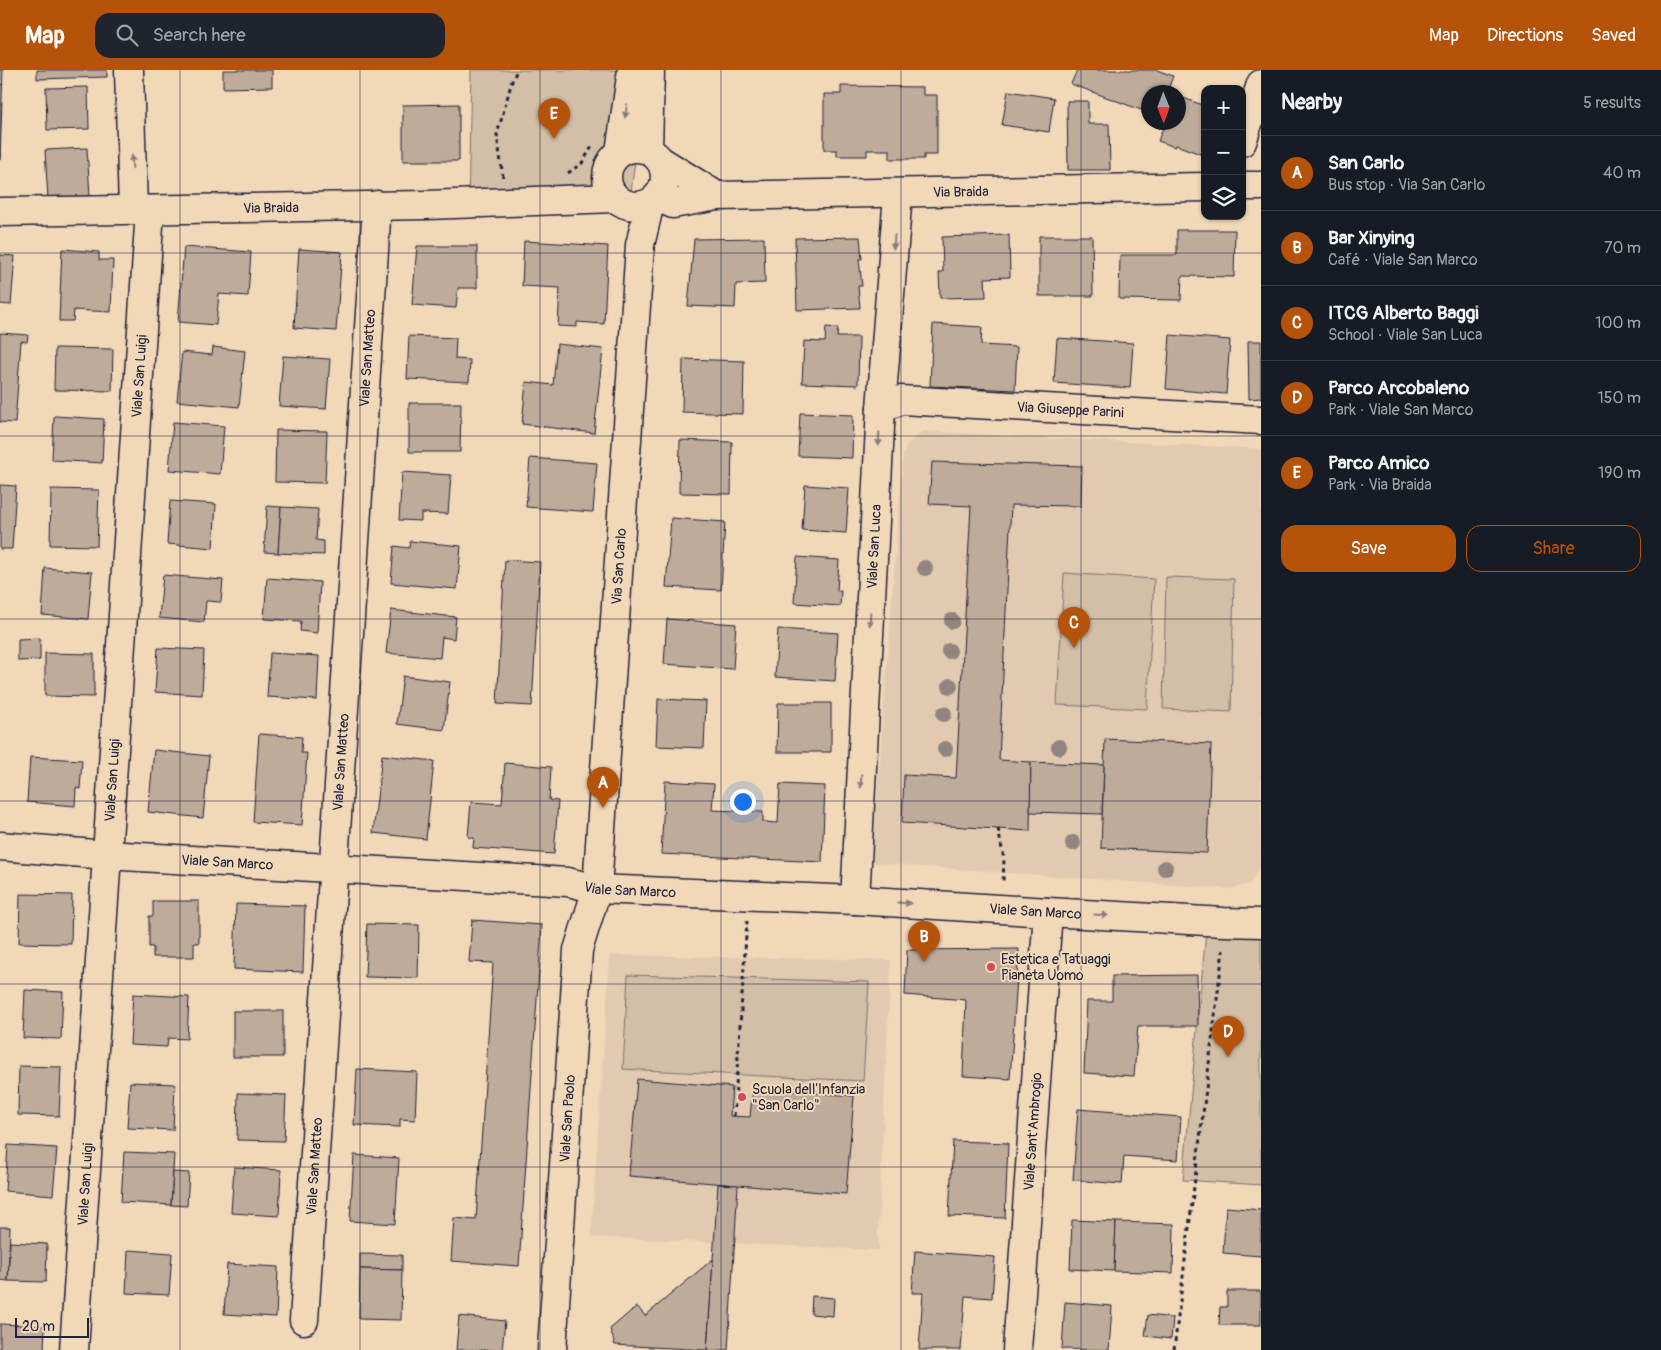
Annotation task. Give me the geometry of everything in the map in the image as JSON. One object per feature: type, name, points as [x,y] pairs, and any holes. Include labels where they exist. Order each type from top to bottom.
[{"type":"street","name":"Viale San Luigi","points":[[74,1350],[106,855],[141,210],[129,70]]},
{"type":"street","points":[[629,188],[632,70]]},
{"type":"street","points":[[629,188],[664,186],[665,170],[655,155],[650,70]]},
{"type":"street","points":[[1246,130],[1261,84]]},
{"type":"street","points":[[629,188],[632,148],[655,155],[716,196]]},
{"type":"street","points":[[1246,186],[1261,186]]},
{"type":"street","name":"Via Braida","points":[[0,212],[541,201],[629,188],[673,204],[716,196],[1201,187]]},
{"type":"street","name":"Via San Carlo","points":[[598,889],[640,245],[629,188]]},
{"type":"street","name":"Viale San Luca","points":[[855,900],[881,408],[898,194]]},
{"type":"street","name":"Viale San Matteo","points":[[304,1320],[377,205]]},
{"type":"street","name":"Via Giuseppe Parini","points":[[881,408],[901,400],[1261,420]]},
{"type":"street","name":"Viale San Marco","points":[[0,846],[106,855],[568,882],[598,889],[855,900],[1261,923]]},
{"type":"street","name":"Viale San Paolo","points":[[552,1350],[578,950],[598,889]]},
{"type":"street","name":"Viale Sant'Ambrogio","points":[[1017,1350],[1048,912]]},
{"type":"path","points":[[504,183],[498,135],[512,81],[517,70]]},
{"type":"path","points":[[567,174],[582,163],[596,140]]},
{"type":"path","points":[[998,828],[1004,859],[1003,882]]},
{"type":"path","points":[[734,1116],[749,896]]},
{"type":"path","points":[[1174,1350],[1223,950]]},
{"type":"shaded area","points":[[471,70],[646,70],[629,209],[468,209]]},
{"type":"shaded area","points":[[923,431],[1261,449],[1261,841],[1260,866],[1250,884],[1230,889],[872,863],[903,455],[908,443]]},
{"type":"shaded area","points":[[1064,573],[1154,579],[1147,709],[1057,705]]},
{"type":"shaded area","points":[[1166,577],[1234,579],[1231,712],[1163,709]]},
{"type":"shaded area","points":[[1206,931],[1261,935],[1261,1185],[1183,1180]]},
{"type":"shaded area","name":"Scuola dell'Infanzia \"San Carlo\"","points":[[610,955],[891,960],[878,1233],[879,1250],[591,1237]]},
{"type":"shaded area","points":[[628,975],[869,982],[863,1081],[623,1069]]},
{"type":"building","points":[[0,70],[3,70],[0,160]]},
{"type":"building","points":[[37,70],[107,70],[107,77],[37,79]]},
{"type":"building","points":[[223,70],[272,70],[272,87],[223,88]]},
{"type":"building","points":[[1077,70],[1157,70],[1173,76],[1170,85],[1141,85],[1141,110],[1071,84]]},
{"type":"building","points":[[841,86],[923,87],[923,95],[937,95],[937,155],[924,155],[924,159],[890,159],[890,150],[867,150],[867,156],[837,156],[837,150],[824,150],[824,94],[841,94]]},
{"type":"building","points":[[88,87],[89,129],[47,130],[46,88]]},
{"type":"building","points":[[1008,91],[1054,98],[1049,132],[1002,125]]},
{"type":"building","points":[[1186,99],[1201,105],[1201,154],[1158,141],[1162,130],[1186,130]]},
{"type":"building","points":[[1067,101],[1088,101],[1088,124],[1109,124],[1110,170],[1068,170]]},
{"type":"building","points":[[459,104],[459,161],[403,161],[403,105]]},
{"type":"building","points":[[87,148],[90,196],[48,199],[45,150]]},
{"type":"building","points":[[1177,230],[1235,230],[1234,277],[1182,276],[1181,300],[1119,299],[1120,255],[1177,255]]},
{"type":"building","points":[[1009,235],[1010,277],[985,278],[986,297],[940,298],[939,272],[943,272],[942,237]]},
{"type":"building","points":[[1039,236],[1092,236],[1093,296],[1039,296]]},
{"type":"building","points":[[860,237],[862,259],[859,259],[862,286],[858,286],[860,308],[797,310],[795,238]]},
{"type":"building","points":[[764,238],[765,283],[736,284],[735,308],[688,306],[694,239]]},
{"type":"building","points":[[524,241],[608,246],[604,324],[577,322],[577,327],[558,326],[560,288],[522,286]]},
{"type":"building","points":[[417,246],[477,246],[477,288],[458,288],[456,308],[412,305]]},
{"type":"building","points":[[184,247],[251,252],[248,296],[219,294],[216,325],[178,322]]},
{"type":"building","points":[[62,249],[99,252],[99,260],[113,260],[111,312],[74,310],[73,321],[59,321]]},
{"type":"building","points":[[299,249],[342,252],[336,331],[294,328]]},
{"type":"building","points":[[0,255],[15,256],[11,305],[0,304]]},
{"type":"building","points":[[933,324],[982,327],[981,345],[1017,347],[1015,390],[930,386]]},
{"type":"building","points":[[826,327],[838,328],[837,337],[859,337],[858,385],[802,383],[804,341],[825,342]]},
{"type":"building","points":[[0,333],[28,335],[27,342],[21,341],[15,423],[0,422]]},
{"type":"building","points":[[1170,335],[1230,340],[1226,394],[1166,389]]},
{"type":"building","points":[[409,336],[456,338],[455,359],[470,360],[469,382],[407,379]]},
{"type":"building","points":[[1057,338],[1133,343],[1130,388],[1054,383]]},
{"type":"building","points":[[1248,341],[1261,341],[1261,398],[1249,399]]},
{"type":"building","points":[[557,344],[603,349],[594,433],[522,424],[526,382],[553,385]]},
{"type":"building","points":[[213,347],[245,351],[239,407],[177,401],[182,352],[212,355]]},
{"type":"building","points":[[55,348],[113,349],[112,391],[54,390]]},
{"type":"building","points":[[283,356],[330,359],[326,409],[279,406]]},
{"type":"building","points":[[683,359],[744,361],[743,414],[682,412]]},
{"type":"building","points":[[409,403],[461,403],[460,452],[409,452]]},
{"type":"building","points":[[800,413],[853,415],[852,458],[798,456]]},
{"type":"building","points":[[54,416],[104,419],[102,463],[52,460]]},
{"type":"building","points":[[173,422],[224,426],[220,474],[169,470]]},
{"type":"building","points":[[276,430],[327,431],[325,483],[275,482]]},
{"type":"building","points":[[680,440],[732,442],[731,494],[679,493]]},
{"type":"building","points":[[530,458],[597,463],[593,512],[526,507]]},
{"type":"building","points":[[932,462],[1082,466],[1081,506],[1011,505],[999,760],[1031,762],[1030,831],[902,823],[904,775],[956,778],[971,506],[929,504]]},
{"type":"building","points":[[402,472],[451,475],[448,514],[421,513],[421,521],[399,520]]},
{"type":"building","points":[[0,485],[16,486],[12,549],[0,549]]},
{"type":"building","points":[[805,485],[849,488],[846,533],[802,530]]},
{"type":"building","points":[[51,489],[99,490],[97,546],[50,545]]},
{"type":"building","points":[[170,501],[216,504],[213,548],[167,544]]},
{"type":"building","points":[[267,506],[281,507],[278,553],[264,552]]},
{"type":"building","points":[[281,507],[318,509],[316,540],[324,541],[324,555],[278,553]]},
{"type":"building","points":[[671,518],[725,522],[721,590],[666,587]]},
{"type":"building","points":[[410,541],[461,546],[457,589],[391,583],[394,546],[409,548]]},
{"type":"building","points":[[797,557],[839,560],[837,591],[841,591],[840,606],[794,603]]},
{"type":"building","points":[[505,560],[540,562],[532,706],[497,704]]},
{"type":"building","points":[[45,568],[92,572],[88,619],[42,615]]},
{"type":"building","points":[[163,575],[223,580],[221,602],[206,601],[204,622],[159,618]]},
{"type":"building","points":[[267,578],[320,582],[317,633],[300,631],[301,621],[264,619]]},
{"type":"building","points":[[391,610],[456,617],[454,639],[442,637],[440,658],[386,653]]},
{"type":"building","points":[[667,619],[736,624],[733,669],[664,664]]},
{"type":"building","points":[[778,629],[838,633],[835,681],[775,677]]},
{"type":"building","points":[[40,638],[40,660],[18,661],[18,639]]},
{"type":"building","points":[[158,648],[204,650],[202,695],[155,692]]},
{"type":"building","points":[[45,653],[94,654],[94,697],[45,696]]},
{"type":"building","points":[[270,653],[319,656],[317,700],[267,697]]},
{"type":"building","points":[[403,676],[450,682],[444,730],[397,724]]},
{"type":"building","points":[[658,699],[706,701],[704,748],[656,746]]},
{"type":"building","points":[[778,703],[831,703],[831,752],[777,752]]},
{"type":"building","points":[[259,734],[302,737],[301,753],[307,753],[302,825],[253,822]]},
{"type":"building","points":[[1105,739],[1211,744],[1207,853],[1101,848]]},
{"type":"building","points":[[154,750],[209,756],[203,818],[148,812]]},
{"type":"building","points":[[382,755],[434,761],[426,839],[373,833]]},
{"type":"building","points":[[30,757],[82,760],[80,789],[76,788],[75,806],[27,802]]},
{"type":"building","points":[[1031,762],[1104,765],[1102,814],[1030,812]]},
{"type":"building","points":[[505,763],[551,767],[549,800],[558,801],[554,854],[473,848],[474,838],[468,837],[471,802],[502,804]]},
{"type":"building","points":[[665,781],[714,784],[712,810],[763,812],[763,822],[778,823],[780,784],[825,786],[822,862],[661,854]]},
{"type":"building","points":[[20,894],[72,895],[71,944],[19,943]]},
{"type":"building","points":[[153,901],[199,901],[199,943],[194,943],[194,957],[153,957],[153,947],[149,947],[149,916],[153,916]]},
{"type":"building","points":[[236,904],[305,906],[303,972],[234,969]]},
{"type":"building","points":[[472,920],[542,925],[519,1266],[451,1261],[454,1218],[476,1220],[493,963],[469,962]]},
{"type":"building","points":[[367,924],[419,925],[418,978],[365,977]]},
{"type":"building","points":[[1019,949],[1010,1079],[963,1076],[966,1000],[905,995],[907,950]]},
{"type":"building","points":[[1197,975],[1198,1026],[1138,1026],[1134,1076],[1084,1073],[1087,1001],[1112,1001],[1112,976]]},
{"type":"building","points":[[25,990],[63,992],[61,1039],[23,1038]]},
{"type":"building","points":[[133,994],[189,997],[187,1039],[168,1038],[167,1047],[130,1045]]},
{"type":"building","points":[[233,1011],[283,1011],[283,1057],[233,1057]]},
{"type":"building","points":[[19,1066],[61,1067],[59,1116],[18,1115]]},
{"type":"building","points":[[357,1069],[417,1072],[415,1120],[400,1119],[400,1127],[354,1125]]},
{"type":"building","points":[[637,1079],[732,1087],[730,1116],[750,1117],[753,1088],[854,1096],[846,1194],[629,1176]]},
{"type":"building","points":[[130,1082],[175,1084],[173,1130],[127,1128]]},
{"type":"building","points":[[238,1093],[286,1095],[284,1141],[237,1140]]},
{"type":"building","points":[[1078,1109],[1181,1117],[1178,1160],[1124,1156],[1122,1184],[1073,1180]]},
{"type":"building","points":[[953,1141],[1008,1143],[1005,1218],[949,1216]]},
{"type":"building","points":[[8,1145],[57,1148],[53,1195],[5,1191]]},
{"type":"building","points":[[124,1152],[174,1154],[171,1205],[121,1202]]},
{"type":"building","points":[[354,1155],[399,1158],[395,1224],[350,1221]]},
{"type":"building","points":[[234,1167],[281,1170],[279,1216],[231,1213]]},
{"type":"building","points":[[173,1172],[189,1173],[187,1206],[171,1205]]},
{"type":"building","points":[[718,1184],[738,1185],[728,1350],[707,1350]]},
{"type":"building","points":[[1226,1207],[1261,1210],[1261,1256],[1223,1253]]},
{"type":"building","points":[[1072,1220],[1116,1222],[1114,1271],[1070,1269]]},
{"type":"building","points":[[1116,1222],[1174,1224],[1173,1273],[1114,1271]]},
{"type":"building","points":[[0,1227],[10,1227],[8,1281],[0,1280]]},
{"type":"building","points":[[10,1242],[47,1244],[46,1282],[8,1281]]},
{"type":"building","points":[[128,1250],[172,1253],[169,1295],[126,1293]]},
{"type":"building","points":[[915,1251],[995,1257],[992,1298],[965,1296],[961,1350],[919,1350],[923,1293],[912,1293]]},
{"type":"building","points":[[360,1254],[402,1255],[402,1270],[360,1269]]},
{"type":"building","points":[[713,1259],[707,1350],[615,1345],[610,1329],[637,1306],[645,1316]]},
{"type":"building","points":[[227,1264],[278,1267],[276,1317],[224,1314]]},
{"type":"building","points":[[360,1269],[402,1270],[401,1320],[359,1319]]},
{"type":"building","points":[[1227,1291],[1261,1291],[1261,1325],[1219,1325],[1220,1307],[1227,1307]]},
{"type":"building","points":[[812,1296],[834,1298],[833,1316],[811,1314]]},
{"type":"building","points":[[1065,1302],[1112,1306],[1109,1350],[1062,1349]]},
{"type":"building","points":[[1148,1315],[1173,1318],[1171,1339],[1145,1336]]},
{"type":"building","points":[[459,1316],[505,1321],[502,1350],[456,1350]]},
{"type":"building","points":[[0,1324],[45,1326],[44,1350],[0,1350]]},
{"type":"place","name":"Parco Amico","points":[[554,139]]},
{"type":"place","name":"ITCG Alberto Baggi","points":[[1074,648]]},
{"type":"place","name":"San Carlo","points":[[603,808]]},
{"type":"place","name":"Bar Xinying","points":[[924,962]]},
{"type":"place","name":"Estetica e Tatuaggi Pianeta Uomo","points":[[991,967]]},
{"type":"place","name":"Parco Arcobaleno","points":[[1228,1057]]},
{"type":"place","name":"Scuola dell'Infanzia \"San Carlo\"","points":[[742,1097]]}]
